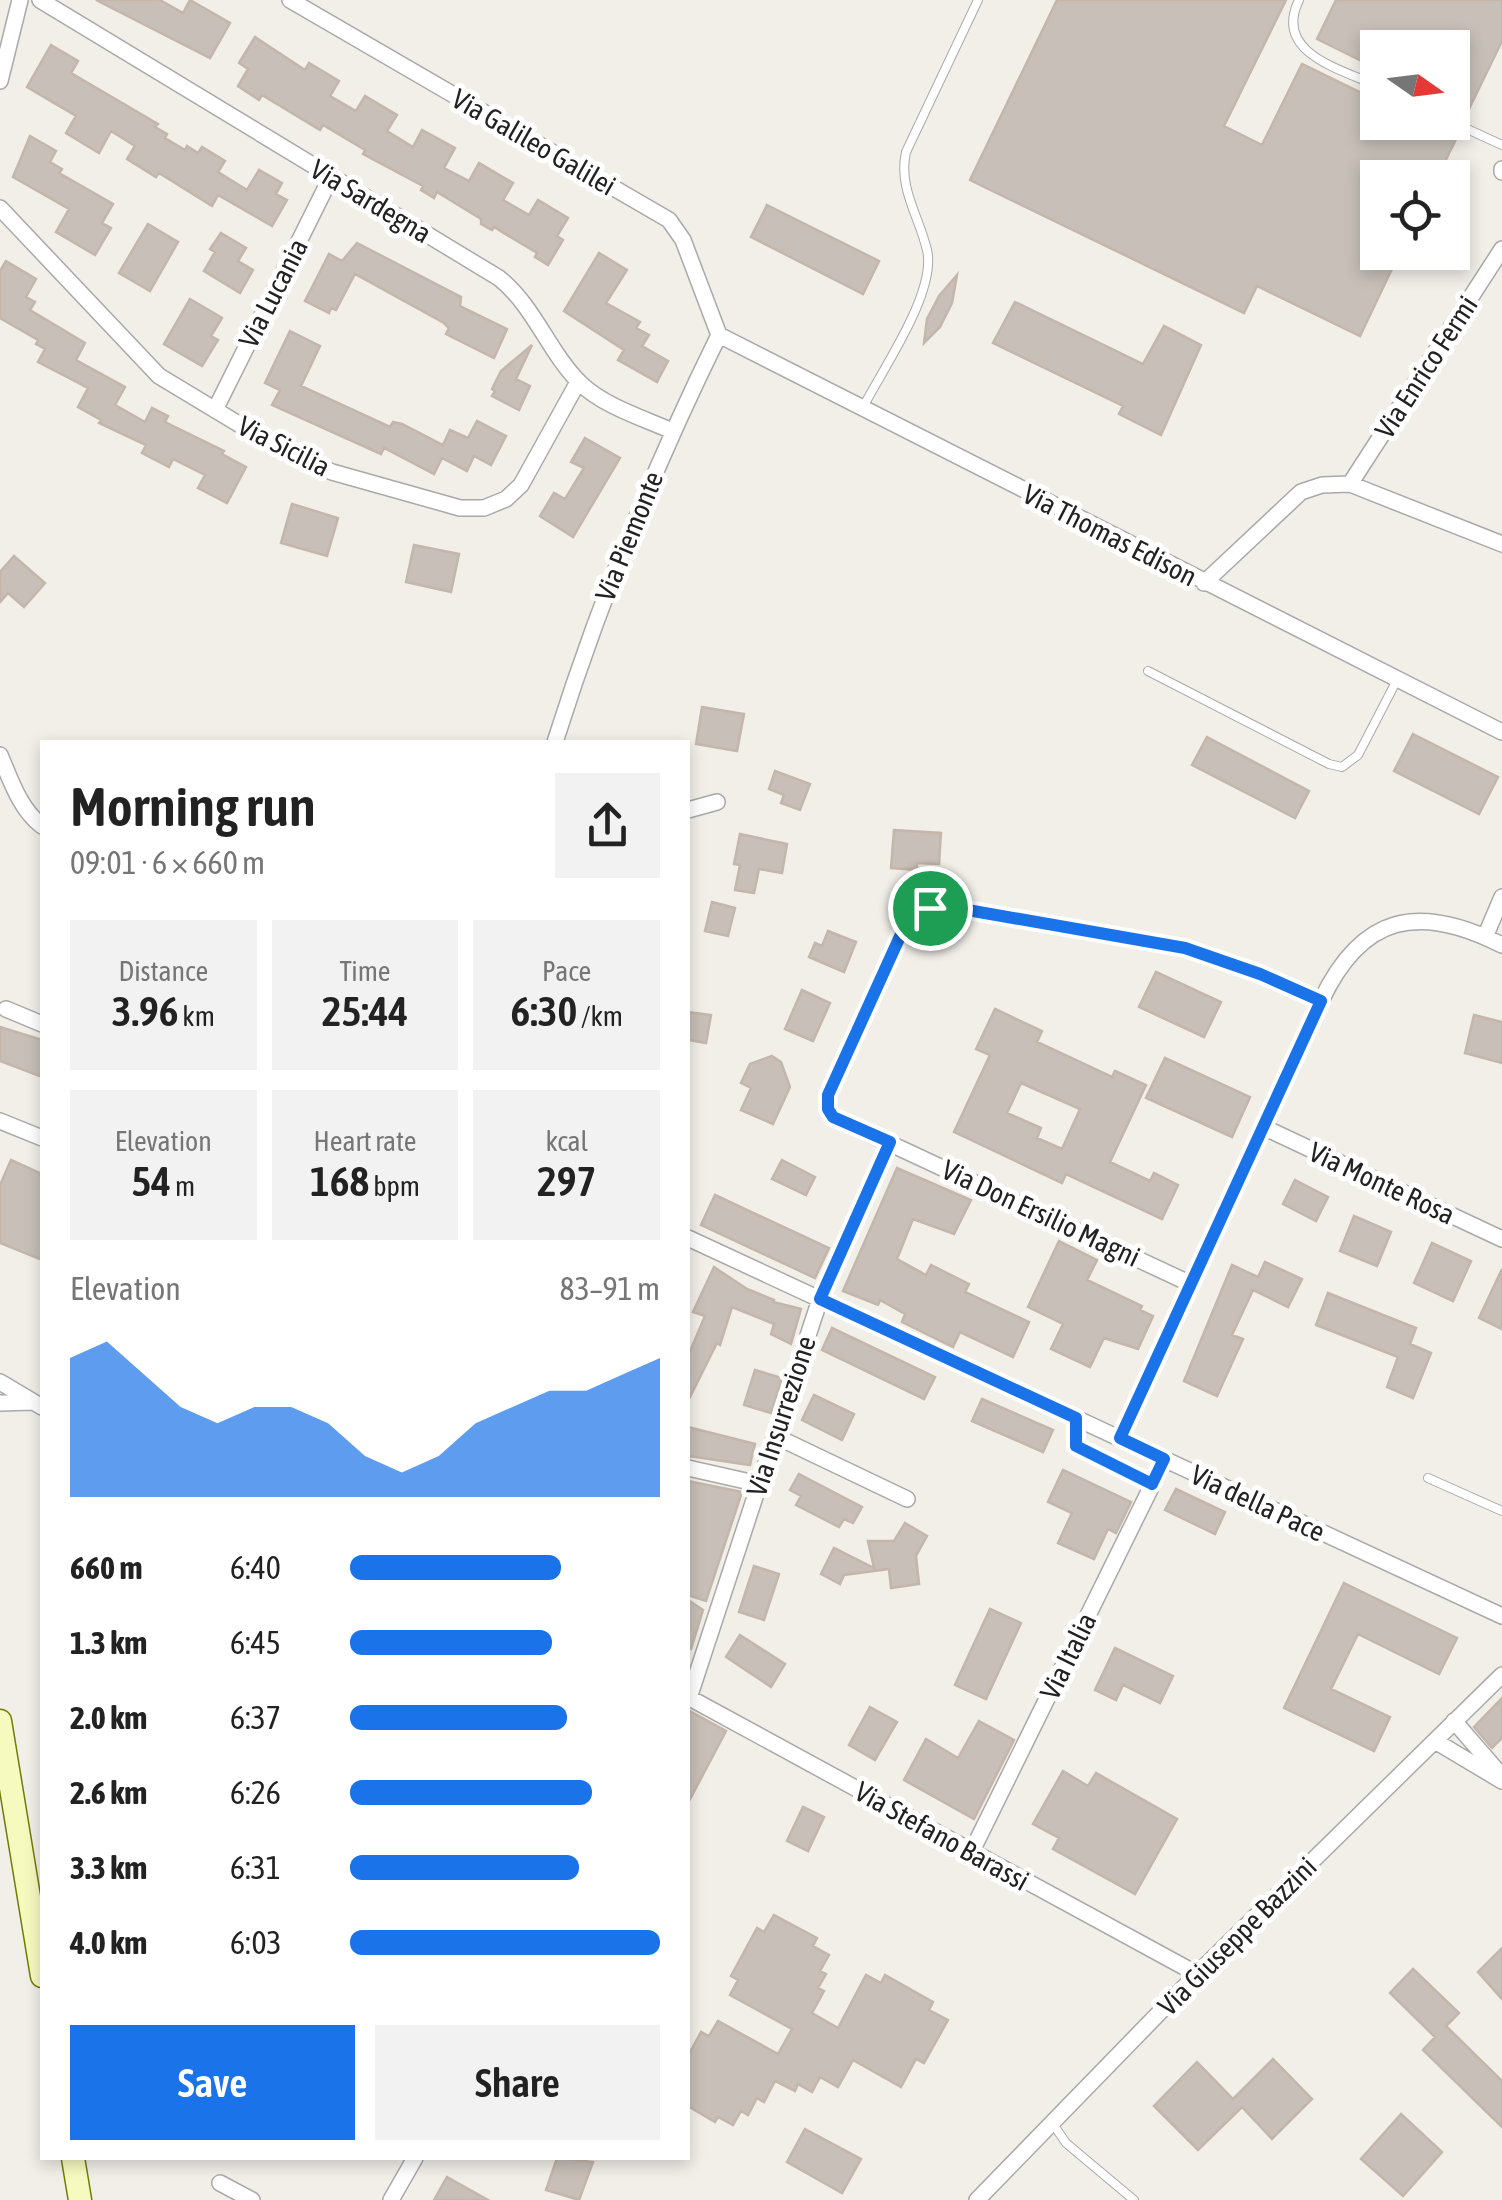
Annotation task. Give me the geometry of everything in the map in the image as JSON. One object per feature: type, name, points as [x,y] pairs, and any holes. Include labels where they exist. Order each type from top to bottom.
[{"type":"main road","points":[[0,1721],[40,1964]]},
{"type":"main road","points":[[73,2160],[80,2200]]},
{"type":"street","points":[[0,81],[20,0]]},
{"type":"street","name":"Via Sardegna","points":[[40,0],[513,290],[578,382],[594,394],[672,432]]},
{"type":"street","name":"Via Galileo Galilei","points":[[290,0],[669,220],[683,240],[719,336]]},
{"type":"street","name":"Via Lucania","points":[[214,410],[331,177]]},
{"type":"street","name":"Via Sicilia","points":[[0,208],[146,364],[286,452],[332,472],[460,508],[484,508],[506,500],[521,485],[578,382]]},
{"type":"street","name":"Via Enrico Fermi","points":[[1350,484],[1502,249]]},
{"type":"street","name":"Via Thomas Edison","points":[[719,336],[1502,732]]},
{"type":"street","name":"Via Piemonte","points":[[555,740],[584,649],[672,432],[719,336]]},
{"type":"street","points":[[1204,583],[1301,492],[1322,485],[1350,484],[1502,544]]},
{"type":"street","points":[[0,755],[18,796],[40,824]]},
{"type":"street","points":[[690,809],[717,802]]},
{"type":"street","points":[[1485,937],[1502,897]]},
{"type":"street","name":"Via Don Ersilio Magni","points":[[1191,1284],[833,1117],[828,1109],[828,1095],[902,932],[930,908],[964,906],[1185,948],[1260,974],[1321,1001]]},
{"type":"street","points":[[1120,1438],[1321,1001],[1348,953],[1383,930],[1424,921],[1444,923],[1502,945]]},
{"type":"street","points":[[6,1009],[40,1023]]},
{"type":"street","points":[[0,1121],[40,1137]]},
{"type":"street","name":"Via Monte Rosa","points":[[1263,1128],[1502,1240]]},
{"type":"street","name":"Via Insurrezione","points":[[690,1691],[820,1299],[890,1142]]},
{"type":"street","name":"Via della Pace","points":[[690,1239],[1502,1616]]},
{"type":"street","points":[[0,1382],[38,1404]]},
{"type":"street","points":[[0,1403],[38,1404]]},
{"type":"street","points":[[775,1436],[908,1499]]},
{"type":"street","name":"Via Italia","points":[[971,1853],[1164,1459]]},
{"type":"street","points":[[690,1468],[760,1484]]},
{"type":"street","name":"Via Giuseppe Bazzini","points":[[977,2200],[1196,1974],[1502,1675]]},
{"type":"street","name":"Via Stefano Barassi","points":[[690,1698],[1196,1974]]},
{"type":"street","points":[[1454,1722],[1502,1779]]},
{"type":"street","points":[[1435,1741],[1502,1779]]},
{"type":"street","points":[[392,2200],[414,2160]]},
{"type":"street","points":[[220,2183],[252,2200]]},
{"type":"lane","points":[[862,408],[909,320],[928,272],[928,253],[902,173],[906,152],[978,0]]},
{"type":"lane","points":[[1299,0],[1290,27],[1295,40],[1309,54],[1360,78]]},
{"type":"lane","points":[[1470,130],[1502,145]]},
{"type":"lane","points":[[1148,670],[1328,764],[1342,767],[1358,755],[1397,680]]},
{"type":"lane","points":[[1076,1418],[1076,1446],[1152,1484]]},
{"type":"lane","points":[[1428,1478],[1502,1512]]},
{"type":"lane","points":[[1053,2124],[1066,2143],[1134,2200]]},
{"type":"building","points":[[96,0],[160,0],[183,13],[190,0],[230,23],[210,58]]},
{"type":"building","points":[[1057,0],[1286,0],[1224,126],[1262,145],[1302,64],[1360,92],[1360,140],[1456,140],[1446,160],[1360,160],[1360,270],[1391,270],[1360,336],[1257,286],[1244,313],[970,180]]},
{"type":"building","points":[[1336,0],[1502,0],[1502,41],[1470,107],[1470,30],[1360,30],[1360,60],[1317,39]]},
{"type":"building","points":[[255,37],[305,70],[309,63],[339,81],[330,96],[356,111],[365,96],[397,115],[387,131],[413,147],[422,130],[455,148],[444,168],[469,181],[479,163],[513,183],[503,200],[529,215],[538,200],[568,218],[557,236],[563,240],[548,265],[535,257],[537,253],[494,227],[492,230],[481,224],[481,219],[437,192],[434,198],[421,190],[423,186],[363,154],[365,150],[323,125],[320,130],[262,95],[259,100],[238,86],[248,69],[239,63]]},
{"type":"building","points":[[51,45],[78,61],[71,73],[158,124],[155,127],[167,134],[165,138],[185,150],[187,146],[198,153],[202,147],[225,161],[218,172],[247,190],[259,170],[282,183],[276,194],[287,200],[272,226],[218,195],[212,206],[159,173],[156,177],[127,159],[135,146],[111,131],[99,153],[66,133],[76,116],[27,87]]},
{"type":"building","points":[[30,136],[56,151],[50,162],[62,169],[59,173],[113,204],[102,223],[111,228],[95,255],[56,232],[69,209],[13,177]]},
{"type":"building","points":[[767,205],[879,261],[863,294],[751,237]]},
{"type":"building","points":[[148,224],[178,242],[150,291],[119,273]]},
{"type":"building","points":[[221,233],[246,248],[238,261],[253,270],[240,293],[204,271],[215,252],[210,249]]},
{"type":"building","points":[[357,243],[461,297],[460,306],[507,329],[494,358],[446,334],[449,328],[444,323],[355,274],[336,310],[331,308],[329,313],[305,301],[329,254],[342,261]]},
{"type":"building","points":[[599,253],[627,270],[606,303],[640,322],[636,328],[649,335],[642,346],[668,361],[657,382],[618,360],[624,350],[564,311]]},
{"type":"building","points":[[6,261],[36,279],[26,297],[35,302],[30,310],[85,343],[76,360],[125,387],[115,405],[145,422],[152,408],[168,416],[165,422],[224,451],[222,454],[246,467],[227,503],[198,488],[205,475],[173,459],[169,467],[142,453],[146,445],[99,423],[101,420],[78,407],[88,388],[38,362],[45,349],[36,344],[38,340],[0,318],[0,271]]},
{"type":"building","points":[[957,275],[952,303],[940,327],[924,343],[927,319],[939,296]]},
{"type":"building","points":[[190,299],[222,318],[211,336],[218,340],[202,366],[164,344]]},
{"type":"building","points":[[1015,302],[1143,364],[1164,326],[1201,345],[1161,435],[1119,414],[1123,406],[993,343]]},
{"type":"building","points":[[290,331],[320,346],[301,386],[390,427],[393,422],[402,424],[443,445],[450,430],[468,438],[477,421],[506,436],[491,465],[474,456],[467,471],[442,458],[434,474],[384,448],[381,454],[272,405],[280,390],[265,383]]},
{"type":"building","points":[[532,345],[516,379],[530,386],[519,410],[492,396],[492,389],[501,371]]},
{"type":"building","points":[[585,438],[620,458],[573,537],[540,516],[554,493],[565,499],[584,468],[571,462]]},
{"type":"building","points":[[292,504],[338,518],[327,556],[281,543]]},
{"type":"building","points":[[414,545],[459,554],[451,592],[406,582]]},
{"type":"building","points":[[14,556],[45,583],[24,607],[8,593],[0,602],[0,572]]},
{"type":"building","points":[[702,707],[744,714],[737,751],[696,744]]},
{"type":"building","points":[[1413,734],[1498,777],[1479,814],[1394,771]]},
{"type":"building","points":[[1207,737],[1309,791],[1295,818],[1192,765]]},
{"type":"building","points":[[775,771],[810,784],[800,810],[781,803],[784,795],[769,789]]},
{"type":"building","points":[[894,830],[941,833],[939,864],[917,863],[917,870],[891,868]]},
{"type":"building","points":[[740,834],[787,844],[782,873],[759,869],[754,893],[735,890],[740,865],[734,864]]},
{"type":"building","points":[[712,902],[735,908],[728,936],[705,931]]},
{"type":"building","points":[[828,931],[856,942],[844,972],[809,957],[815,943],[822,946]]},
{"type":"building","points":[[1156,972],[1221,1002],[1204,1037],[1139,1007]]},
{"type":"building","points":[[802,990],[830,1003],[813,1041],[785,1029]]},
{"type":"building","points":[[995,1009],[1042,1031],[1037,1042],[1112,1077],[1115,1071],[1146,1085],[1110,1162],[1150,1181],[1154,1173],[1178,1185],[1162,1219],[1066,1174],[1062,1183],[954,1132],[990,1055],[976,1049]],"holes":[[[1021,1083],[1080,1109],[1062,1149],[1037,1138],[1041,1128],[1007,1113]]]},
{"type":"building","points":[[690,1012],[711,1015],[706,1043],[690,1040]]},
{"type":"building","points":[[1474,1015],[1502,1022],[1502,1063],[1465,1053]]},
{"type":"building","points":[[0,1027],[40,1039],[40,1076],[0,1061]]},
{"type":"building","points":[[772,1056],[781,1062],[790,1087],[773,1124],[741,1110],[751,1088],[741,1083],[750,1064]]},
{"type":"building","points":[[1165,1058],[1250,1097],[1232,1137],[1146,1098]]},
{"type":"building","points":[[11,1160],[40,1173],[40,1259],[0,1243],[0,1185]]},
{"type":"building","points":[[782,1160],[815,1177],[806,1195],[772,1179]]},
{"type":"building","points":[[897,1168],[971,1200],[954,1234],[913,1219],[897,1259],[926,1275],[931,1265],[969,1284],[965,1292],[1029,1322],[1013,1357],[960,1332],[953,1347],[902,1322],[905,1314],[880,1300],[878,1305],[843,1291]]},
{"type":"building","points":[[1295,1180],[1328,1197],[1316,1221],[1283,1204]]},
{"type":"building","points":[[715,1195],[829,1248],[815,1278],[701,1225]]},
{"type":"building","points":[[1354,1216],[1391,1232],[1377,1266],[1340,1251]]},
{"type":"building","points":[[1059,1241],[1097,1260],[1087,1280],[1142,1306],[1140,1310],[1153,1316],[1138,1349],[1104,1338],[1090,1367],[1051,1349],[1063,1324],[1028,1307]]},
{"type":"building","points":[[1432,1243],[1471,1261],[1453,1301],[1414,1283]]},
{"type":"building","points":[[1265,1262],[1302,1279],[1288,1307],[1253,1290],[1232,1335],[1243,1339],[1217,1396],[1184,1381],[1232,1265],[1258,1277]]},
{"type":"building","points":[[714,1267],[773,1302],[801,1309],[791,1344],[771,1334],[774,1324],[732,1307],[720,1345],[717,1343],[690,1397],[690,1351],[705,1316],[693,1312]]},
{"type":"building","points":[[1502,1269],[1502,1329],[1479,1318]]},
{"type":"building","points":[[1328,1293],[1416,1328],[1410,1344],[1431,1353],[1413,1398],[1387,1387],[1398,1357],[1316,1325]]},
{"type":"building","points":[[832,1328],[935,1377],[924,1399],[822,1350]]},
{"type":"building","points":[[755,1370],[782,1378],[771,1413],[744,1405]]},
{"type":"building","points":[[814,1395],[854,1414],[842,1440],[802,1420]]},
{"type":"building","points":[[982,1399],[1053,1430],[1043,1452],[972,1421]]},
{"type":"building","points":[[690,1428],[755,1444],[750,1465],[690,1456]]},
{"type":"building","points":[[1063,1470],[1131,1502],[1116,1533],[1108,1529],[1094,1559],[1058,1543],[1072,1513],[1048,1502]]},
{"type":"building","points":[[799,1474],[862,1507],[853,1523],[844,1519],[839,1527],[796,1505],[801,1496],[790,1490]]},
{"type":"building","points":[[690,1481],[742,1492],[706,1601],[690,1596]]},
{"type":"building","points":[[1176,1489],[1225,1512],[1215,1534],[1165,1510]]},
{"type":"building","points":[[905,1523],[927,1536],[916,1556],[919,1584],[891,1588],[889,1569],[844,1575],[840,1584],[821,1574],[834,1548],[874,1568],[868,1541],[894,1541]]},
{"type":"building","points":[[754,1566],[779,1574],[764,1620],[739,1612]]},
{"type":"building","points":[[1344,1583],[1457,1638],[1439,1674],[1358,1634],[1331,1689],[1390,1717],[1374,1751],[1284,1708]]},
{"type":"building","points":[[690,1601],[703,1610],[690,1649]]},
{"type":"building","points":[[990,1609],[1021,1623],[986,1699],[955,1685]]},
{"type":"building","points":[[740,1635],[785,1664],[771,1687],[726,1657]]},
{"type":"building","points":[[1115,1648],[1173,1676],[1160,1703],[1123,1685],[1116,1700],[1095,1690]]},
{"type":"building","points":[[1502,1698],[1502,1738],[1492,1748],[1474,1727]]},
{"type":"building","points":[[870,1707],[897,1722],[875,1760],[849,1745]]},
{"type":"building","points":[[690,1711],[726,1731],[690,1799]]},
{"type":"building","points":[[979,1721],[1014,1740],[974,1819],[904,1780],[926,1739],[958,1758]]},
{"type":"building","points":[[1063,1771],[1088,1786],[1096,1773],[1177,1819],[1135,1894],[1053,1849],[1059,1838],[1033,1824]]},
{"type":"building","points":[[803,1807],[824,1817],[808,1851],[787,1841]]},
{"type":"building","points":[[774,1915],[817,1938],[813,1946],[829,1955],[820,1971],[826,1974],[818,1988],[824,1991],[812,2013],[838,2028],[866,1975],[881,1983],[885,1975],[933,2002],[929,2010],[948,2020],[924,2063],[916,2059],[901,2087],[853,2060],[838,2087],[820,2077],[812,2092],[798,2084],[795,2091],[775,2081],[764,2102],[757,2098],[748,2115],[741,2111],[733,2125],[718,2117],[715,2122],[690,2107],[690,2052],[701,2032],[709,2036],[718,2021],[778,2054],[792,2029],[730,1995],[738,1980],[731,1976],[757,1928],[764,1932]]},
{"type":"building","points":[[1502,1948],[1502,1999],[1478,1972]]},
{"type":"building","points":[[1413,1969],[1459,2013],[1446,2026],[1502,2081],[1502,2127],[1423,2050],[1435,2037],[1390,1993]]},
{"type":"building","points":[[1273,2059],[1312,2099],[1272,2139],[1242,2107],[1198,2150],[1154,2106],[1197,2062],[1233,2099]]},
{"type":"building","points":[[1401,2114],[1442,2152],[1403,2196],[1361,2159]]},
{"type":"building","points":[[805,2129],[861,2159],[842,2193],[787,2162]]},
{"type":"building","points":[[556,2160],[593,2162],[579,2200],[546,2190]]},
{"type":"building","points":[[447,2177],[488,2200],[434,2200]]},
{"type":"route","points":[[964,906],[1185,948],[1260,974],[1321,1001],[1120,1438],[1164,1459],[1152,1484],[1076,1446],[1076,1418],[820,1299],[890,1142],[833,1117],[828,1109],[828,1095],[902,932],[930,908],[964,906]]}]
